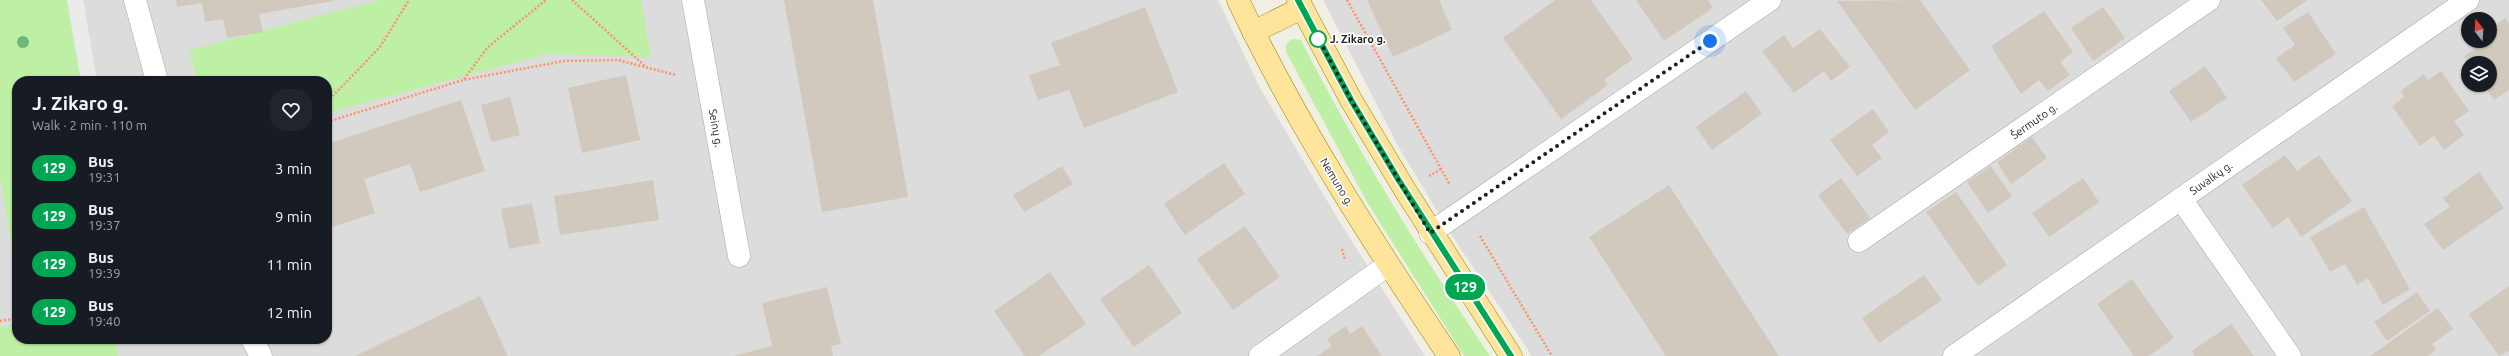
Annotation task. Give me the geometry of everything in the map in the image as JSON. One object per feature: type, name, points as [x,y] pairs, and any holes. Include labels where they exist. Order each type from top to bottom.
[{"type":"main road","name":"Nemuno g.","points":[[1238,0],[1253,32],[1330,171],[1388,265],[1449,356]]},
{"type":"main road","points":[[1253,32],[1300,4],[1351,100],[1430,233],[1511,356]]},
{"type":"street","points":[[135,0],[156,76]]},
{"type":"street","name":"Seinų g.","points":[[693,0],[739,256]]},
{"type":"street","points":[[1430,233],[1770,0]]},
{"type":"street","name":"Šermuto g.","points":[[1859,241],[2209,0]]},
{"type":"street","name":"Suvalkų g.","points":[[1954,356],[2468,0]]},
{"type":"street","points":[[2182,199],[2290,356]]},
{"type":"street","points":[[1260,356],[1388,265]]},
{"type":"street","points":[[255,344],[261,356]]},
{"type":"path","points":[[332,97],[380,47],[409,0]]},
{"type":"path","points":[[463,80],[488,48],[546,0]]},
{"type":"path","points":[[572,0],[645,67]]},
{"type":"path","points":[[1347,0],[1441,168]]},
{"type":"path","points":[[332,120],[463,80],[564,62],[618,60],[708,83]]},
{"type":"path","points":[[1464,210],[1552,356]]},
{"type":"path","points":[[0,321],[12,319]]},
{"type":"shaded area","points":[[0,0],[1218,0],[1260,88],[1339,221],[1425,356],[0,356]]},
{"type":"shaded area","points":[[67,0],[83,0],[96,76],[80,76]]},
{"type":"shaded area","points":[[1323,0],[2509,0],[2509,356],[1532,356],[1451,234],[1398,146]]},
{"type":"green space","points":[[0,0],[67,0],[80,76],[12,76],[12,248],[0,177]]},
{"type":"green space","points":[[380,0],[641,0],[651,57],[547,54],[332,112],[332,76],[197,76],[189,50]]},
{"type":"green space","points":[[1292,39],[1301,40],[1367,161],[1439,279],[1490,356],[1464,356],[1367,202],[1286,52],[1286,44]]},
{"type":"green space","points":[[12,325],[12,344],[116,344],[118,356],[0,356],[0,327]]},
{"type":"building","points":[[176,0],[333,1],[259,14],[263,32],[227,38],[223,19],[205,22],[202,3],[177,7]]},
{"type":"building","points":[[784,0],[873,0],[908,197],[822,212]]},
{"type":"building","points":[[1367,0],[1439,0],[1452,30],[1393,57]]},
{"type":"building","points":[[1555,0],[1591,0],[1633,59],[1604,80],[1608,85],[1561,119],[1503,38]]},
{"type":"building","points":[[1636,0],[1708,0],[1713,8],[1664,41]]},
{"type":"building","points":[[1920,0],[1970,70],[1915,110],[1837,1]]},
{"type":"building","points":[[2261,0],[2307,0],[2277,21]]},
{"type":"building","points":[[1145,7],[1178,92],[1084,128],[1069,90],[1038,100],[1029,75],[1060,65],[1051,43]]},
{"type":"building","points":[[2103,7],[2125,38],[2093,61],[2071,28]]},
{"type":"building","points":[[2044,11],[2073,52],[2060,62],[2070,75],[2048,91],[2039,80],[2021,94],[1991,46]]},
{"type":"building","points":[[2308,12],[2336,54],[2294,82],[2276,58],[2295,45],[2283,28]]},
{"type":"building","points":[[2505,18],[2509,24],[2509,90],[2494,100],[2489,92],[2497,92],[2497,56],[2464,56],[2476,48],[2497,48],[2497,24]]},
{"type":"building","points":[[1820,29],[1850,67],[1831,81],[1824,71],[1794,93],[1762,51],[1784,35],[1793,48]]},
{"type":"building","points":[[2205,66],[2227,98],[2191,122],[2169,91]]},
{"type":"building","points":[[2441,71],[2469,111],[2454,121],[2464,135],[2444,150],[2434,136],[2420,146],[2392,106],[2404,97],[2401,91],[2424,74],[2428,80]]},
{"type":"building","points":[[626,75],[640,140],[582,153],[568,88]]},
{"type":"building","points":[[1746,91],[1762,114],[1712,150],[1696,127]]},
{"type":"building","points":[[510,97],[520,135],[491,142],[481,105]]},
{"type":"building","points":[[461,100],[485,171],[420,192],[410,164],[364,179],[375,213],[332,227],[332,142]]},
{"type":"building","points":[[1873,109],[1889,132],[1872,145],[1882,158],[1857,176],[1830,140]]},
{"type":"building","points":[[2032,137],[2047,158],[2011,184],[1997,162]]},
{"type":"building","points":[[2285,155],[2297,171],[2319,155],[2352,201],[2301,237],[2288,217],[2273,228],[2242,185]]},
{"type":"building","points":[[1224,163],[1245,194],[1185,235],[1164,204]]},
{"type":"building","points":[[1062,166],[1073,184],[1024,212],[1013,195]]},
{"type":"building","points":[[1991,166],[2012,196],[1988,213],[1967,182]]},
{"type":"building","points":[[2479,172],[2504,208],[2443,250],[2424,224],[2450,207],[2443,198]]},
{"type":"building","points":[[1841,178],[1870,218],[1847,234],[1818,195]]},
{"type":"building","points":[[2083,178],[2099,202],[2049,237],[2032,213]]},
{"type":"building","points":[[653,180],[659,220],[560,235],[554,196]]},
{"type":"building","points":[[1669,185],[1779,356],[1666,356],[1589,237]]},
{"type":"building","points":[[1956,192],[2007,265],[1978,286],[1926,212]]},
{"type":"building","points":[[532,203],[540,243],[509,249],[501,209]]},
{"type":"building","points":[[2364,207],[2410,289],[2383,305],[2368,278],[2357,285],[2345,264],[2330,272],[2310,237]]},
{"type":"building","points":[[1245,226],[1280,277],[1233,310],[1197,259]]},
{"type":"building","points":[[1149,265],[1182,313],[1134,347],[1100,299]]},
{"type":"building","points":[[1050,272],[1086,324],[1039,356],[1025,356],[994,311]]},
{"type":"building","points":[[1924,275],[1942,300],[1879,343],[1862,318]]},
{"type":"building","points":[[2132,279],[2174,338],[2149,356],[2134,356],[2097,304]]},
{"type":"building","points":[[2509,286],[2509,351],[2499,356],[2469,314]]},
{"type":"building","points":[[827,287],[841,344],[831,346],[833,356],[733,356],[772,346],[762,303]]},
{"type":"building","points":[[2417,292],[2430,311],[2387,341],[2374,322]]},
{"type":"building","points":[[480,296],[508,356],[355,356]]},
{"type":"building","points":[[2438,308],[2453,329],[2432,344],[2436,350],[2428,356],[2370,356]]},
{"type":"building","points":[[2231,324],[2254,356],[2195,356],[2192,351]]},
{"type":"building","points":[[1346,326],[1350,334],[1362,326],[1382,356],[1317,356],[1332,346],[1327,339]]},
{"type":"bus line","name":"129","points":[[1298,0],[1351,100],[1430,233],[1511,356]]},
{"type":"place","name":"J. Zikaro g.","points":[[1318,39]]},
{"type":"route","points":[[1318,39],[1316,34],[1351,100],[1430,233],[1710,41]]}]
